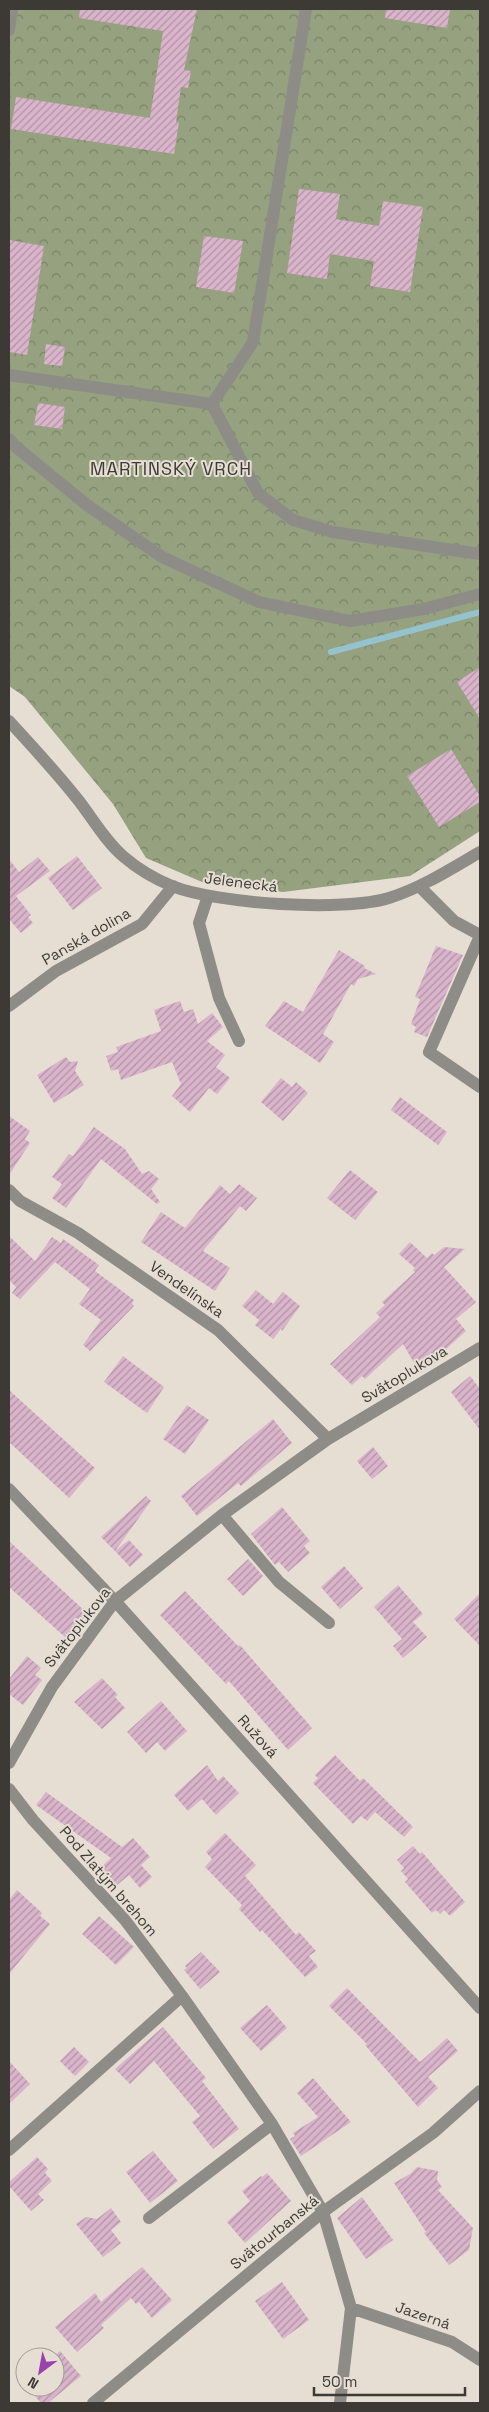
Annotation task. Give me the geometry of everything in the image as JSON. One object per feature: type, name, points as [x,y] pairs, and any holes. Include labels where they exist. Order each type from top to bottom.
[{"type":"street","points":[[9,30],[12,9]]},
{"type":"street","points":[[212,404],[253,342],[306,9]]},
{"type":"street","points":[[9,375],[212,404]]},
{"type":"street","points":[[212,404],[258,492],[292,520],[332,532],[480,554]]},
{"type":"street","points":[[9,439],[16,448],[87,504],[162,557],[259,602],[350,621],[424,609],[480,594]]},
{"type":"street","name":"Jelenecká","points":[[9,721],[72,792],[122,856],[138,868],[173,886],[208,896],[291,904],[362,904],[389,898],[419,886],[480,852]]},
{"type":"street","name":"Panská dolina","points":[[9,1006],[56,971],[142,924],[173,886]]},
{"type":"street","points":[[419,886],[454,921],[480,936],[429,1052],[480,1087]]},
{"type":"street","points":[[208,896],[198,923],[220,998],[239,1041]]},
{"type":"street","name":"Vendelínska","points":[[9,1190],[20,1201],[78,1233],[218,1330],[328,1439]]},
{"type":"street","name":"Svätoplukova","points":[[9,1762],[52,1687],[115,1600],[222,1515],[328,1439],[480,1348]]},
{"type":"street","name":"Ružová","points":[[9,1489],[115,1600],[480,2008]]},
{"type":"street","points":[[222,1515],[279,1582],[329,1623]]},
{"type":"street","name":"Pod Zlatým brehom","points":[[9,1789],[33,1820],[124,1920],[182,1996],[272,2124],[324,2212],[351,2308],[340,2403]]},
{"type":"street","points":[[9,2150],[182,1996]]},
{"type":"street","name":"Svätourbanská","points":[[93,2403],[324,2212],[434,2133],[480,2091]]},
{"type":"street","points":[[150,2218],[272,2124]]},
{"type":"street","name":"Jazerná","points":[[351,2308],[452,2342],[480,2360]]},
{"type":"green space","points":[[9,9],[480,9],[480,831],[410,876],[283,892],[202,882],[146,858],[113,804],[25,697],[9,686]]},
{"type":"building","points":[[80,9],[197,9],[184,70],[191,71],[188,88],[181,87],[176,122],[179,122],[174,154],[11,129],[16,97],[150,118],[163,31],[79,18]]},
{"type":"building","points":[[386,9],[450,9],[447,28],[385,18]]},
{"type":"building","points":[[299,189],[340,194],[336,219],[379,226],[383,201],[423,207],[410,292],[370,286],[374,261],[330,254],[327,279],[287,273]]},
{"type":"building","points":[[204,236],[243,241],[234,293],[196,287]]},
{"type":"building","points":[[9,240],[44,246],[27,355],[9,352]]},
{"type":"building","points":[[46,344],[65,347],[62,366],[44,364]]},
{"type":"building","points":[[38,403],[65,407],[62,429],[34,425]]},
{"type":"building","points":[[480,667],[480,719],[457,682]]},
{"type":"building","points":[[451,749],[480,796],[480,802],[439,827],[407,776]]},
{"type":"building","points":[[77,856],[102,888],[73,910],[48,878]]},
{"type":"building","points":[[38,857],[50,871],[16,896],[31,915],[28,917],[33,923],[21,933],[9,919],[9,859],[19,872]]},
{"type":"building","points":[[436,946],[463,955],[427,1037],[414,1032],[416,1027],[411,1024],[420,999],[415,997]]},
{"type":"building","points":[[339,950],[376,974],[358,979],[354,986],[351,984],[323,1034],[334,1042],[320,1063],[265,1026],[284,1001],[303,1012]]},
{"type":"building","points":[[180,1001],[184,1012],[193,1009],[198,1024],[212,1013],[223,1027],[207,1041],[225,1055],[216,1067],[230,1078],[217,1094],[209,1088],[190,1112],[172,1096],[181,1084],[172,1062],[121,1080],[118,1069],[111,1071],[106,1056],[118,1052],[116,1047],[161,1031],[154,1010]]},
{"type":"building","points":[[66,1057],[70,1062],[78,1061],[75,1071],[84,1085],[54,1103],[37,1075]]},
{"type":"building","points":[[281,1078],[292,1087],[296,1082],[308,1093],[283,1121],[261,1102]]},
{"type":"building","points":[[400,1097],[447,1132],[438,1145],[391,1110]]},
{"type":"building","points":[[9,1116],[30,1131],[25,1139],[30,1143],[9,1175]]},
{"type":"building","points":[[94,1127],[125,1149],[142,1174],[149,1171],[159,1179],[151,1189],[160,1202],[157,1204],[101,1159],[66,1208],[52,1198],[62,1184],[52,1177],[69,1154],[73,1156]]},
{"type":"building","points":[[350,1170],[378,1192],[355,1220],[327,1198]]},
{"type":"building","points":[[239,1184],[257,1198],[246,1211],[240,1206],[203,1251],[230,1268],[215,1291],[141,1242],[161,1212],[185,1228],[220,1185],[230,1194]]},
{"type":"building","points":[[9,1236],[35,1261],[52,1237],[61,1243],[63,1239],[99,1265],[95,1271],[134,1300],[132,1303],[134,1306],[90,1351],[83,1345],[101,1320],[79,1304],[90,1289],[55,1262],[20,1299],[12,1293],[16,1287],[9,1280]]},
{"type":"building","points":[[410,1242],[427,1258],[444,1247],[465,1249],[444,1267],[476,1302],[456,1319],[466,1331],[434,1360],[436,1362],[420,1373],[403,1344],[365,1379],[362,1376],[352,1385],[330,1364],[380,1317],[376,1313],[385,1305],[382,1302],[415,1272],[413,1270],[415,1268],[399,1254]]},
{"type":"building","points":[[256,1290],[273,1304],[283,1292],[300,1306],[282,1331],[281,1329],[273,1339],[255,1325],[259,1320],[242,1306]]},
{"type":"building","points":[[123,1356],[164,1387],[147,1413],[104,1382]]},
{"type":"building","points":[[470,1376],[480,1389],[480,1430],[451,1392]]},
{"type":"building","points":[[9,1390],[95,1468],[69,1498],[9,1442]]},
{"type":"building","points":[[187,1405],[209,1420],[185,1454],[163,1439]]},
{"type":"building","points":[[273,1419],[292,1443],[241,1486],[238,1483],[197,1516],[181,1496]]},
{"type":"building","points":[[373,1447],[388,1466],[372,1479],[357,1461]]},
{"type":"building","points":[[146,1496],[151,1501],[115,1551],[101,1537]]},
{"type":"building","points":[[282,1507],[310,1541],[304,1546],[310,1553],[288,1572],[279,1562],[275,1565],[251,1534]]},
{"type":"building","points":[[129,1540],[143,1555],[130,1567],[115,1551]]},
{"type":"building","points":[[9,1541],[88,1614],[66,1638],[9,1587]]},
{"type":"building","points":[[248,1559],[263,1576],[243,1596],[227,1579]]},
{"type":"building","points":[[344,1566],[363,1588],[340,1609],[321,1587]]},
{"type":"building","points":[[398,1585],[423,1614],[413,1622],[427,1637],[403,1658],[393,1646],[402,1639],[374,1607]]},
{"type":"building","points":[[185,1591],[238,1646],[240,1645],[312,1728],[288,1750],[229,1681],[226,1684],[160,1615]]},
{"type":"building","points":[[480,1593],[480,1646],[454,1619]]},
{"type":"building","points":[[27,1656],[41,1668],[35,1675],[42,1680],[23,1705],[9,1694],[9,1679]]},
{"type":"building","points":[[102,1678],[118,1695],[115,1697],[125,1708],[102,1729],[74,1702]]},
{"type":"building","points":[[161,1701],[187,1731],[165,1751],[157,1742],[146,1753],[127,1732]]},
{"type":"building","points":[[335,1755],[360,1781],[363,1778],[413,1827],[404,1837],[375,1812],[367,1821],[361,1816],[353,1824],[313,1783],[318,1778],[315,1775]]},
{"type":"building","points":[[207,1765],[218,1781],[223,1776],[239,1793],[216,1815],[202,1799],[188,1811],[174,1795]]},
{"type":"building","points":[[46,1792],[122,1847],[133,1838],[150,1857],[141,1865],[152,1877],[140,1888],[129,1875],[116,1886],[100,1868],[111,1858],[36,1805]]},
{"type":"building","points":[[225,1833],[256,1865],[245,1876],[296,1935],[299,1932],[316,1951],[309,1956],[318,1967],[305,1977],[262,1930],[260,1932],[239,1909],[242,1905],[205,1867],[212,1859],[206,1852]]},
{"type":"building","points":[[413,1846],[420,1854],[422,1852],[465,1902],[450,1916],[444,1910],[440,1914],[436,1910],[432,1913],[405,1882],[408,1879],[401,1871],[404,1868],[397,1860]]},
{"type":"building","points":[[17,1890],[42,1913],[40,1916],[50,1924],[9,1974],[9,1900]]},
{"type":"building","points":[[99,1916],[134,1947],[116,1965],[82,1934]]},
{"type":"building","points":[[201,1952],[220,1972],[200,1989],[184,1970],[187,1968],[185,1966]]},
{"type":"building","points":[[347,1988],[420,2062],[447,2038],[458,2051],[428,2077],[438,2088],[418,2107],[365,2045],[367,2044],[329,2006]]},
{"type":"building","points":[[267,2005],[287,2028],[261,2051],[240,2028]]},
{"type":"building","points":[[163,2027],[206,2078],[202,2081],[239,2129],[213,2149],[192,2122],[200,2116],[154,2061],[130,2084],[115,2069]]},
{"type":"building","points":[[74,2047],[89,2062],[75,2076],[60,2061]]},
{"type":"building","points":[[9,2061],[30,2084],[9,2104]]},
{"type":"building","points":[[313,2078],[351,2122],[301,2156],[290,2139],[295,2136],[293,2133],[318,2117],[297,2093]]},
{"type":"building","points":[[153,2151],[178,2181],[150,2203],[126,2172]]},
{"type":"building","points":[[37,2157],[48,2169],[45,2173],[52,2181],[38,2194],[44,2200],[31,2211],[9,2186],[9,2182]]},
{"type":"building","points":[[417,2167],[438,2171],[437,2180],[442,2187],[438,2190],[473,2228],[469,2250],[449,2265],[424,2233],[426,2232],[394,2183],[410,2174]]},
{"type":"building","points":[[267,2173],[291,2201],[245,2243],[227,2222],[250,2201],[242,2191]]},
{"type":"building","points":[[362,2197],[393,2240],[366,2259],[337,2218]]},
{"type":"building","points":[[111,2208],[121,2222],[111,2230],[121,2243],[103,2257],[76,2224],[86,2217],[97,2219]]},
{"type":"building","points":[[142,2267],[172,2300],[152,2318],[139,2302],[136,2304],[131,2298],[101,2325],[104,2328],[77,2352],[55,2327],[95,2293],[101,2302]]},
{"type":"building","points":[[282,2282],[309,2320],[283,2339],[255,2301]]},
{"type":"building","points":[[65,2357],[81,2376],[65,2389]]},
{"type":"building","points":[[36,2397],[55,2397],[48,2403],[41,2403]]},
{"type":"waterway","points":[[331,652],[480,612]]},
{"type":"district","name":"MARTINSKÝ VRCH","points":[[171,468]]}]
